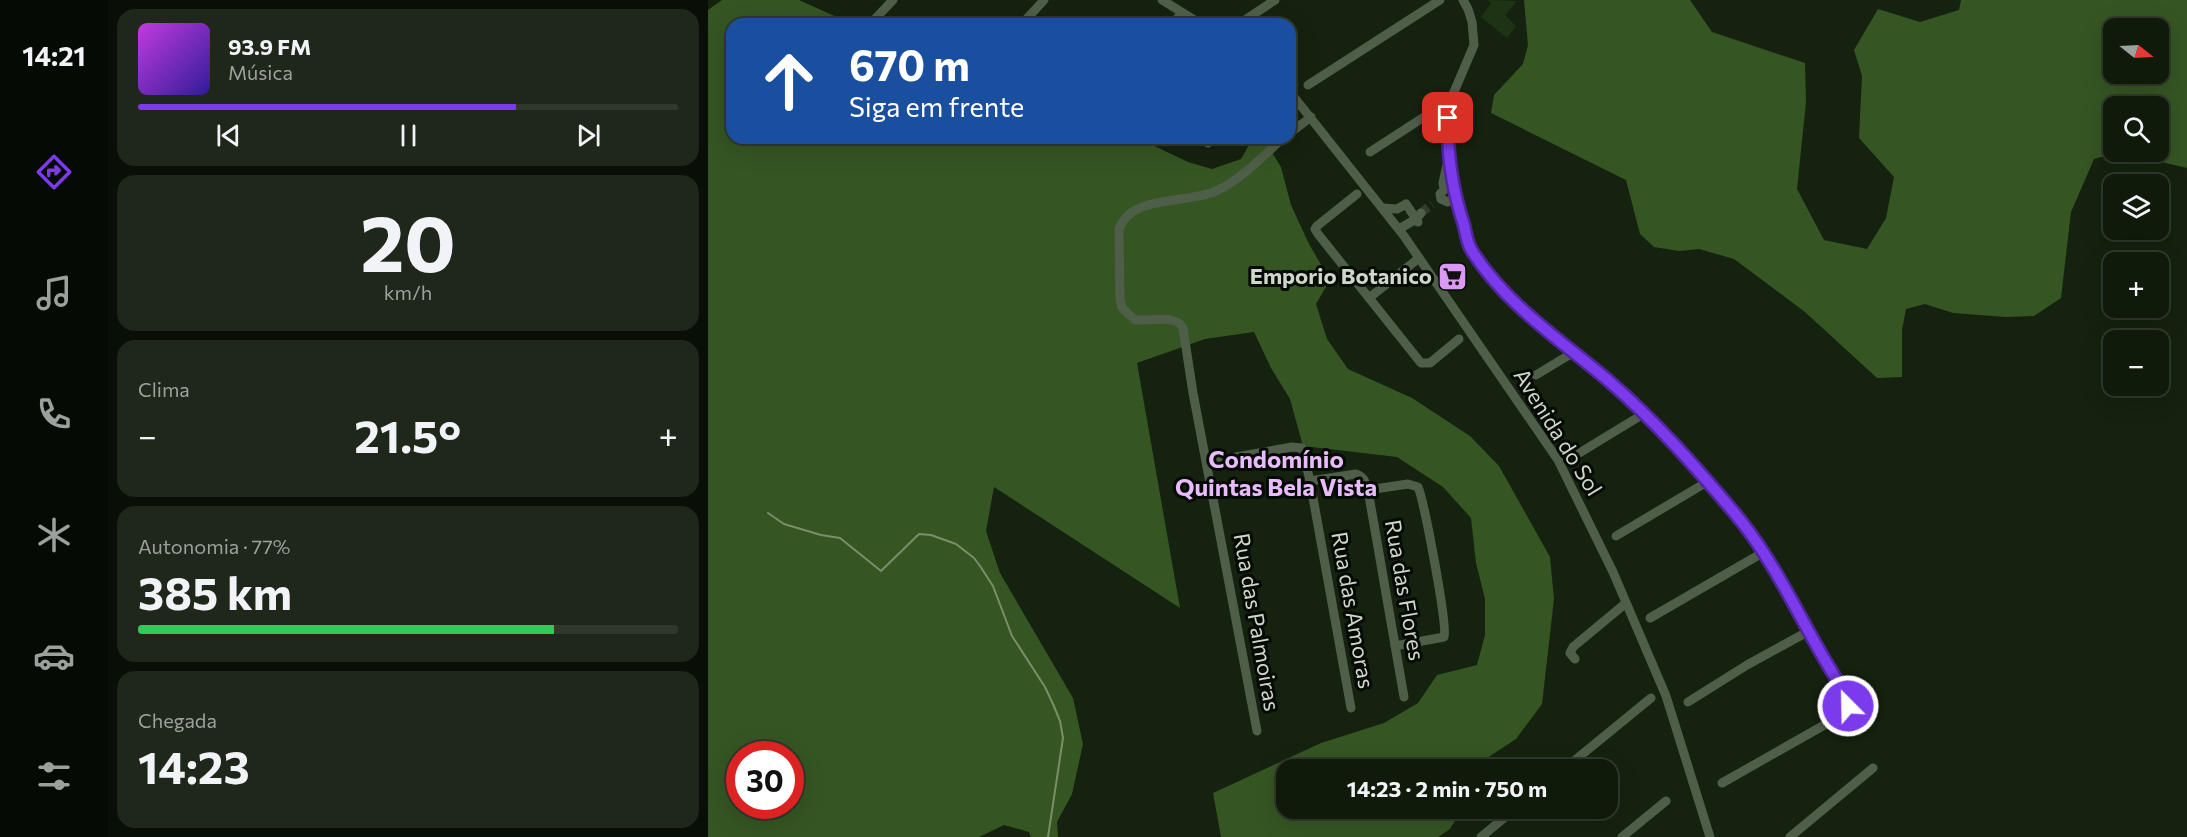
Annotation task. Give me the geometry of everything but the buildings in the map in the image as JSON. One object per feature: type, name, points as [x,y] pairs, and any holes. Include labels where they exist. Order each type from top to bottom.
[{"type":"street","points":[[876,18],[893,0]]},
{"type":"street","points":[[1028,18],[1044,0]]},
{"type":"street","points":[[1162,0],[1191,18]]},
{"type":"street","points":[[1248,18],[1275,0]]},
{"type":"street","points":[[1308,85],[1440,0]]},
{"type":"street","points":[[1463,0],[1472,22],[1474,45],[1448,106],[1448,160],[1458,211],[1467,240]]},
{"type":"street","points":[[1177,18],[1182,13]]},
{"type":"street","name":"Avenida do Sol","points":[[1296,99],[1402,233],[1558,460],[1592,526],[1666,696],[1710,837]]},
{"type":"street","points":[[1370,152],[1438,108],[1448,106]]},
{"type":"street","points":[[1296,128],[1311,117]]},
{"type":"street","name":"Rua das Palmoiras","points":[[1257,730],[1182,324],[1168,320],[1135,321],[1122,308],[1119,285],[1119,229],[1130,213],[1147,205],[1199,197],[1217,191],[1234,181],[1276,144]]},
{"type":"street","points":[[1448,160],[1444,188],[1441,192],[1472,250],[1503,291],[1645,413],[1678,447],[1731,509],[1764,552],[1781,579],[1844,691],[1848,706],[1842,715],[1722,783]]},
{"type":"street","points":[[1444,188],[1450,188],[1455,193]]},
{"type":"street","points":[[1434,207],[1445,201],[1451,201],[1455,193]]},
{"type":"street","points":[[1357,194],[1315,229],[1424,364],[1430,363],[1459,339]]},
{"type":"street","points":[[1383,208],[1397,209],[1407,205]]},
{"type":"street","points":[[1402,233],[1406,232],[1420,217],[1407,205]]},
{"type":"street","points":[[1390,218],[1407,205]]},
{"type":"street","points":[[1370,298],[1419,258]]},
{"type":"street","points":[[1536,375],[1574,352]]},
{"type":"street","points":[[1576,455],[1645,413]]},
{"type":"street","name":"Rua das Amoras","points":[[1208,462],[1292,447],[1302,448],[1351,708]]},
{"type":"street","points":[[1310,482],[1356,474],[1363,478],[1368,490],[1408,484],[1418,487],[1445,634],[1441,638],[1395,646]]},
{"type":"street","points":[[1616,536],[1707,482]]},
{"type":"street","name":"Rua das Flores","points":[[1368,490],[1404,697]]},
{"type":"street","points":[[1650,618],[1764,552]]},
{"type":"street","points":[[1575,659],[1570,652],[1571,649],[1626,603]]},
{"type":"street","points":[[1688,702],[1747,665],[1809,631]]},
{"type":"street","points":[[1576,759],[1651,698]]},
{"type":"street","points":[[1790,837],[1873,768]]},
{"type":"street","points":[[1622,837],[1666,801]]},
{"type":"street","points":[[1481,837],[1503,819]]},
{"type":"green space","points":[[722,0],[799,0],[839,18],[726,18],[726,144],[1150,144],[1188,162],[1212,169],[1241,159],[1250,144],[1267,144],[1281,167],[1291,205],[1309,244],[1330,280],[1316,304],[1327,339],[1348,369],[1412,398],[1470,436],[1499,466],[1550,557],[1554,599],[1542,704],[1516,739],[1486,759],[1286,759],[1321,743],[1384,723],[1418,703],[1437,675],[1477,665],[1485,635],[1485,599],[1476,563],[1471,518],[1443,487],[1397,457],[1303,446],[1290,399],[1271,368],[1254,332],[1205,339],[1137,363],[1180,608],[994,487],[986,531],[1000,573],[1073,698],[1083,744],[1072,794],[1057,822],[1058,837],[1031,837],[1029,832],[1004,825],[979,837],[708,837],[708,10]]},
{"type":"green space","points":[[1488,0],[1517,1],[1505,15],[1516,26],[1507,38],[1481,17],[1491,3]]},
{"type":"green space","points":[[1524,0],[1690,0],[1712,32],[1805,63],[1806,102],[1797,189],[1824,240],[1867,249],[1886,218],[1894,177],[1859,138],[1862,76],[1854,50],[1878,9],[1920,22],[1959,10],[1961,0],[2187,0],[2187,168],[2162,162],[2169,162],[2169,96],[2103,96],[2103,156],[2094,159],[2071,212],[2061,298],[2034,316],[2005,317],[1953,313],[1925,304],[1906,309],[1902,330],[1902,377],[1877,378],[1805,312],[1734,259],[1699,249],[1679,251],[1654,247],[1640,234],[1626,180],[1491,113],[1494,95],[1523,64],[1528,45]]},
{"type":"green space","points":[[1276,764],[1276,819],[1456,819],[1450,829],[1438,837],[1221,837],[1213,793]]},
{"type":"waterway","points":[[768,513],[784,524],[840,538],[881,571],[919,534],[931,535],[956,544],[974,558],[993,586],[1012,636],[1045,687],[1060,721],[1063,738],[1048,837]]},
{"type":"tunnel","points":[[1421,213],[1432,204]]},
{"type":"place","name":"Emporio Botanico","points":[[1453,276]]},
{"type":"district","name":"Condomínio Quintas Bela Vista","points":[[1276,474]]},
{"type":"route","points":[[1448,118],[1448,160],[1451,166],[1452,182],[1458,211],[1472,250],[1503,291],[1521,308],[1645,413],[1731,509],[1764,552],[1781,579],[1844,691],[1848,706]]}]
